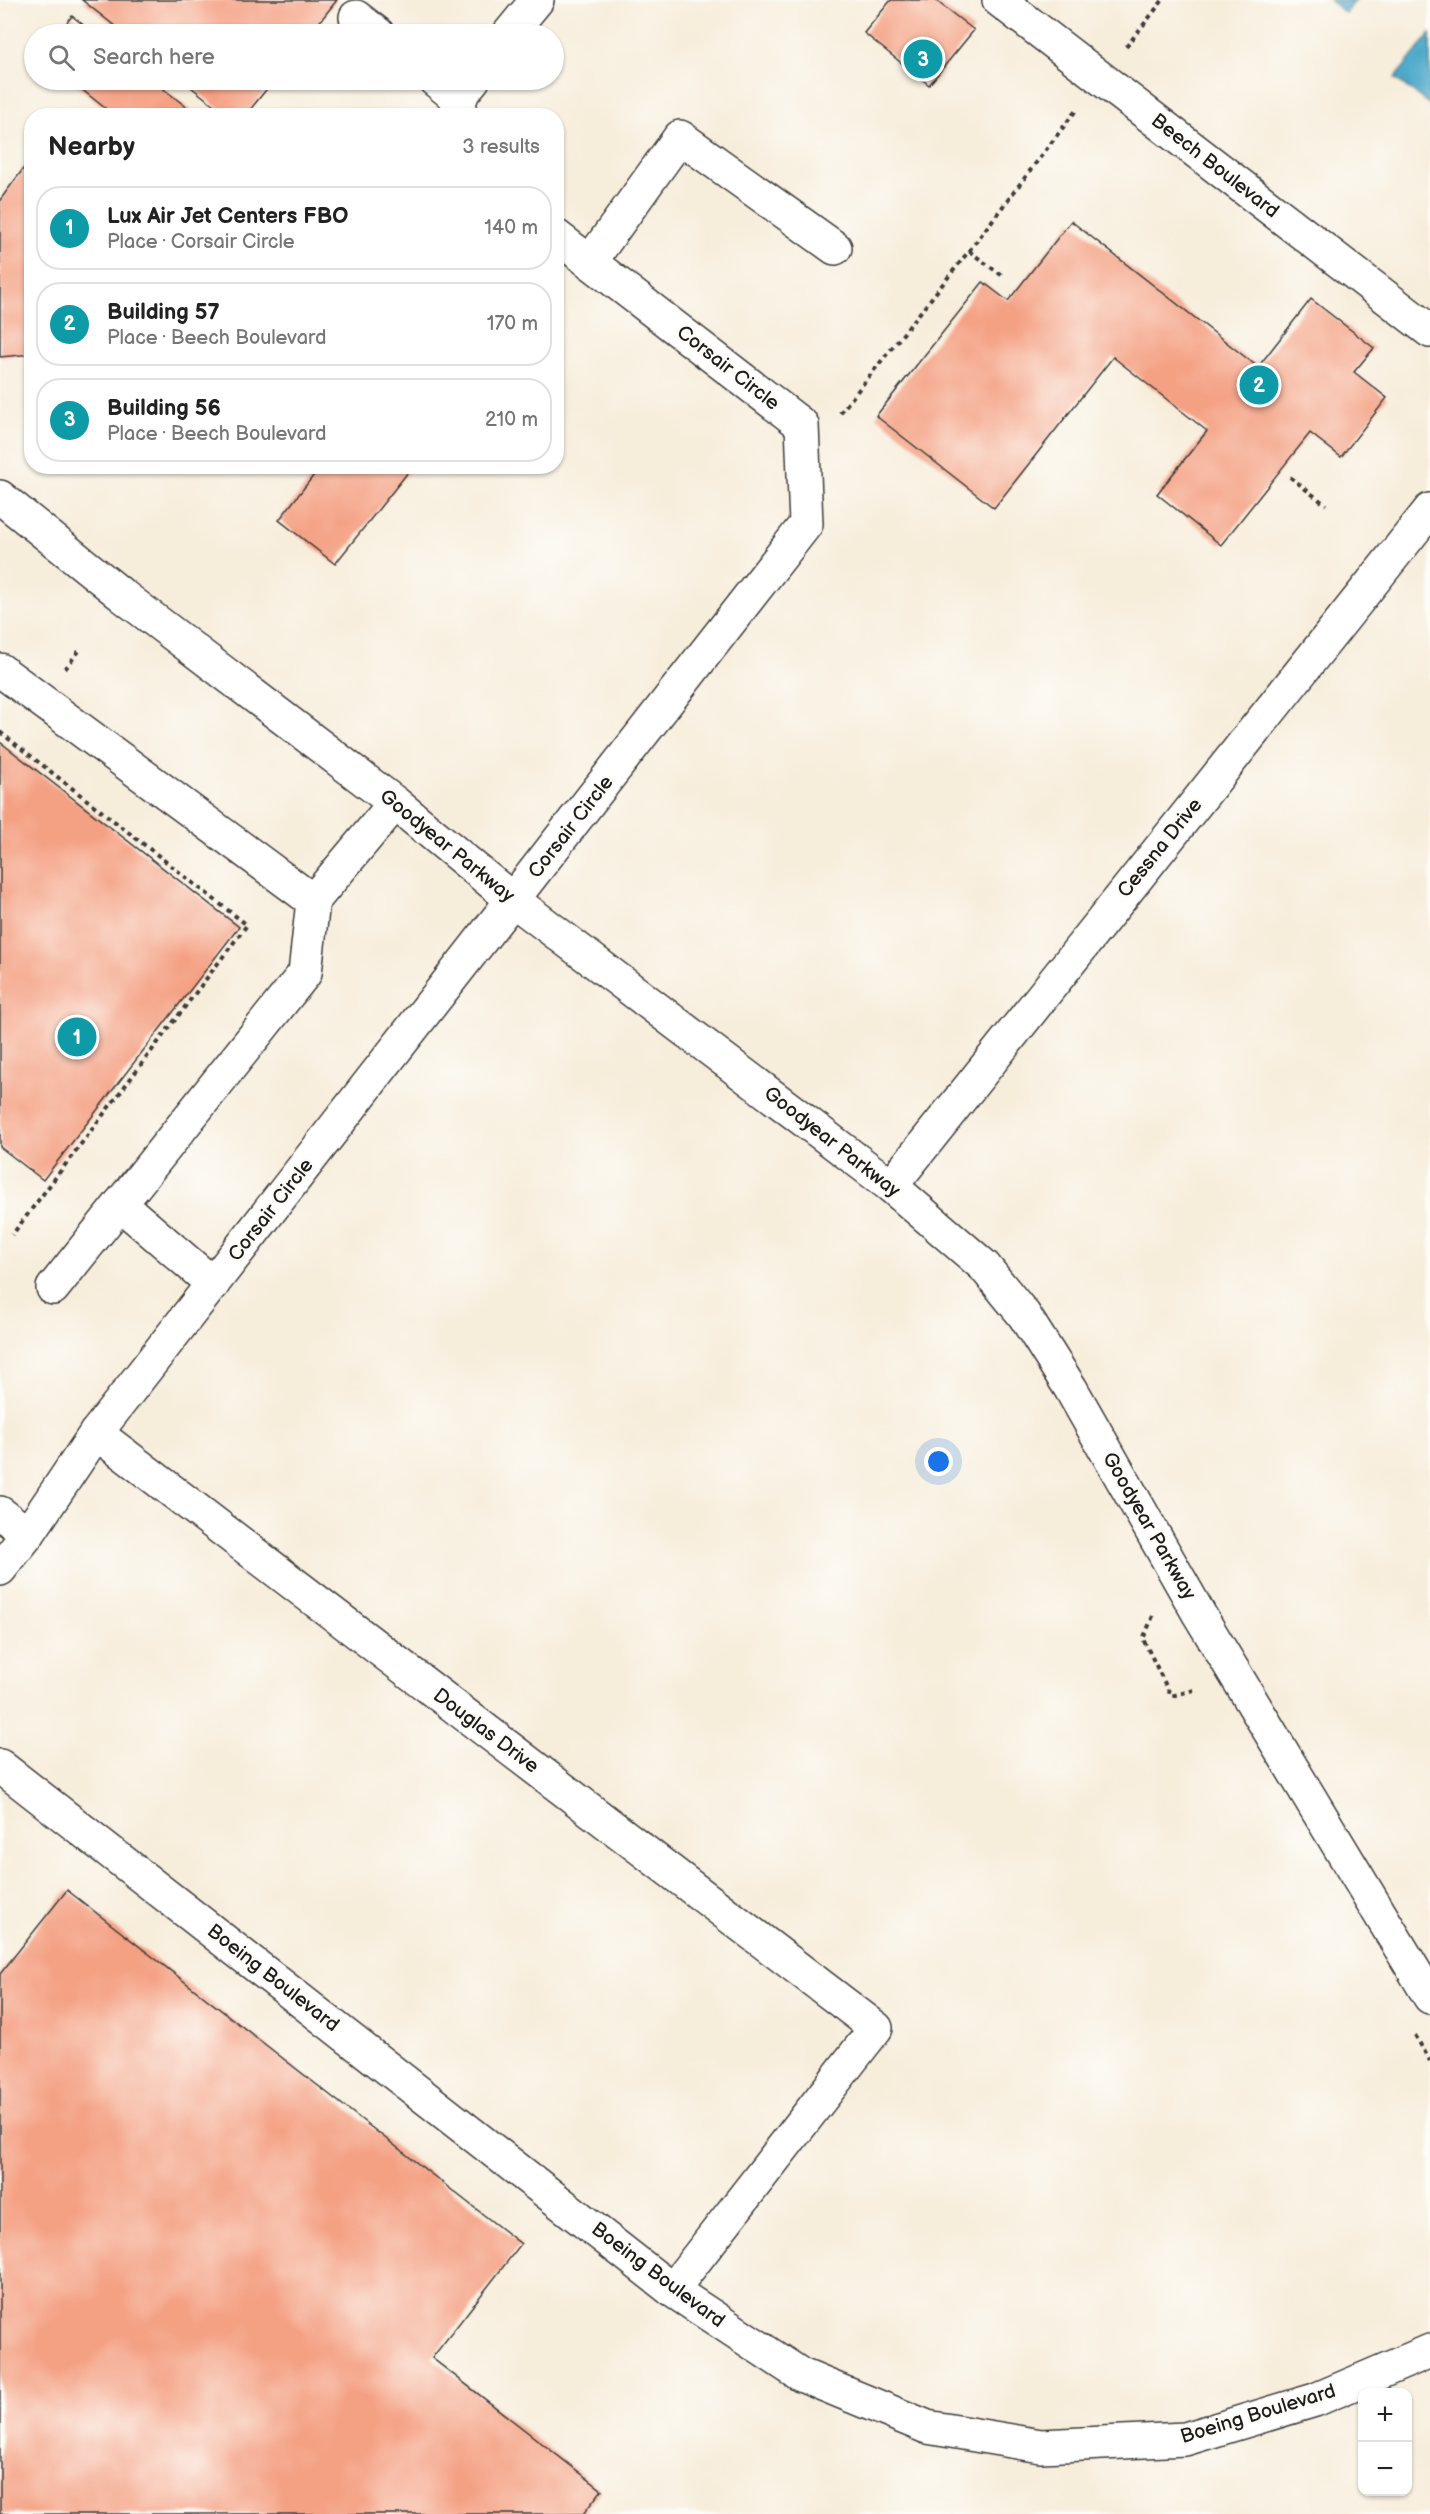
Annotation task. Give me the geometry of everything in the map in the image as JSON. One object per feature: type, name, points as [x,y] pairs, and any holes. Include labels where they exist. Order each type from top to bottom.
[{"type":"street","points":[[517,24],[537,0]]},
{"type":"street","name":"Beech Boulevard","points":[[999,0],[1430,331]]},
{"type":"street","points":[[590,262],[680,137],[835,248]]},
{"type":"street","name":"Corsair Circle","points":[[0,1569],[28,1534],[96,1433],[806,524],[802,425],[564,242]]},
{"type":"street","name":"Goodyear Parkway","points":[[0,497],[123,596],[395,803],[513,900],[891,1186],[984,1266],[1024,1314],[1071,1389],[1199,1614],[1430,1997]]},
{"type":"street","name":"Cessna Drive","points":[[891,1186],[1430,510]]},
{"type":"street","points":[[0,670],[313,901]]},
{"type":"street","points":[[53,1288],[305,972],[313,901],[395,803]]},
{"type":"street","points":[[120,1204],[213,1284]]},
{"type":"street","name":"Douglas Drive","points":[[96,1433],[876,2028],[672,2290]]},
{"type":"street","points":[[0,1513],[28,1534]]},
{"type":"street","name":"Boeing Boulevard","points":[[0,1766],[672,2290],[801,2375],[927,2427],[1041,2446],[1185,2439],[1315,2400],[1430,2351]]},
{"type":"path","points":[[1120,54],[1162,0]]},
{"type":"path","points":[[836,418],[969,251],[1081,104]]},
{"type":"path","points":[[969,251],[1004,277]]},
{"type":"path","points":[[1290,477],[1326,505]]},
{"type":"path","points":[[0,732],[247,925],[12,1235]]},
{"type":"path","points":[[1143,1640],[1155,1612]]},
{"type":"water","points":[[1329,0],[1356,0],[1345,13]]},
{"type":"water","points":[[1430,34],[1430,105],[1395,78]]},
{"type":"building","points":[[82,0],[337,0],[318,24],[112,24]]},
{"type":"building","points":[[891,0],[935,0],[974,30],[929,85],[864,33]]},
{"type":"building","points":[[72,16],[82,24],[66,24]]},
{"type":"building","points":[[82,90],[165,90],[188,108],[105,108]]},
{"type":"building","points":[[195,90],[266,90],[251,108],[218,108]]},
{"type":"building","points":[[24,168],[24,355],[0,357],[0,200]]},
{"type":"building","points":[[1071,221],[1258,367],[1311,299],[1374,348],[1354,372],[1387,398],[1341,457],[1310,433],[1221,545],[1157,494],[1207,431],[1113,357],[994,508],[876,416],[983,282],[1008,301]]},
{"type":"building","points":[[315,474],[407,474],[335,564],[279,520]]},
{"type":"building","points":[[0,742],[239,927],[43,1180],[0,1147]]},
{"type":"building","points":[[67,1890],[521,2244],[432,2358],[602,2490],[583,2514],[0,2514],[0,1974]]},
{"type":"place","name":"Building 56","points":[[923,59]]},
{"type":"place","name":"Building 57","points":[[1259,385]]},
{"type":"place","name":"Lux Air Jet Centers FBO","points":[[77,1037]]}]
